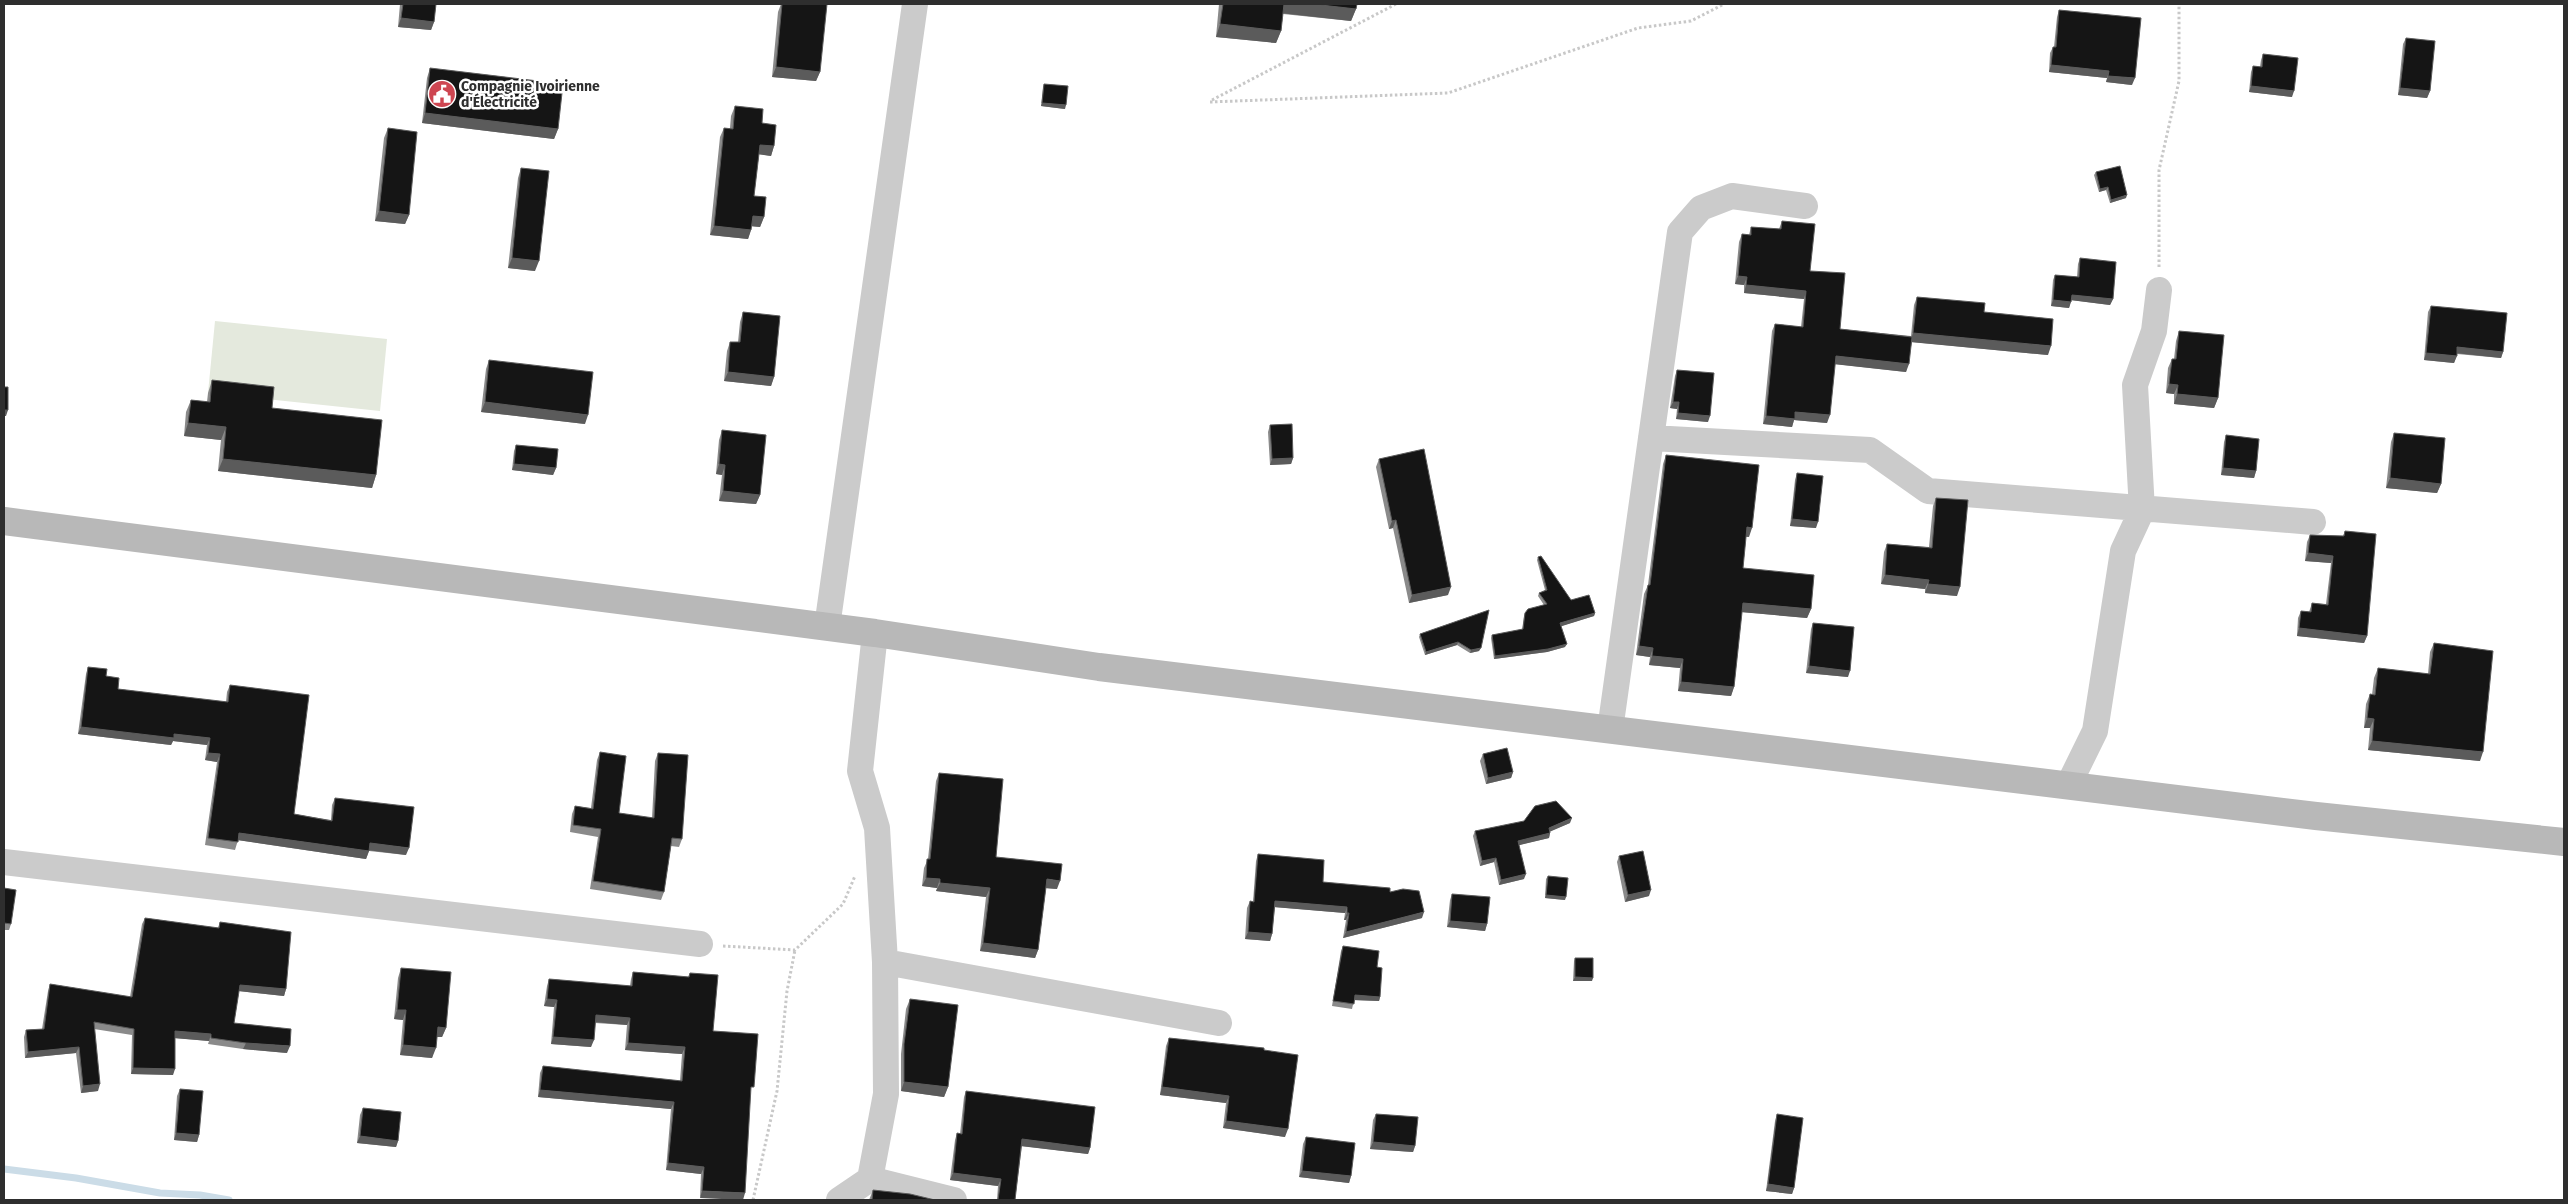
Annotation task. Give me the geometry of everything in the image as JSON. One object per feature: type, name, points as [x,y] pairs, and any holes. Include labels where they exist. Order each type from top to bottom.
[{"type":"street","points":[[827,627],[916,4]]},
{"type":"street","points":[[1610,730],[1680,232],[1701,208],[1732,196],[1805,206]]},
{"type":"street","points":[[2068,786],[2094,731],[2123,552],[2142,510],[2135,385],[2154,331],[2159,290]]},
{"type":"street","points":[[1651,438],[1870,450],[1928,491],[2142,510],[2313,522]]},
{"type":"street","points":[[4,521],[875,633],[1099,667],[2316,816],[2564,842]]},
{"type":"street","points":[[839,1200],[870,1179],[886,1094],[885,962],[877,828],[860,771],[875,633]]},
{"type":"street","points":[[4,862],[700,944]]},
{"type":"street","points":[[885,962],[1219,1023]]},
{"type":"street","points":[[870,1179],[954,1200]]},
{"type":"path","points":[[1396,4],[1210,102],[1448,93],[1638,28],[1691,21],[1724,4]]},
{"type":"path","points":[[2159,290],[2159,170],[2179,81],[2179,4]]},
{"type":"path","points":[[753,1200],[777,1091],[787,991],[795,950],[842,904],[858,870]]},
{"type":"path","points":[[700,944],[795,950]]},
{"type":"shaded area","points":[[215,321],[387,339],[380,411],[208,393]]},
{"type":"building","points":[[403,4],[436,4],[434,22],[401,18]]},
{"type":"building","points":[[782,4],[827,4],[820,72],[776,67]]},
{"type":"building","points":[[1223,4],[1284,4],[1281,31],[1220,24]]},
{"type":"building","points":[[1312,4],[1357,4],[1356,9]]},
{"type":"building","points":[[2059,10],[2141,18],[2135,78],[2108,76],[2109,71],[2051,65],[2053,47],[2056,47]]},
{"type":"building","points":[[2406,38],[2435,41],[2430,91],[2400,88]]},
{"type":"building","points":[[2263,54],[2298,58],[2294,91],[2251,86],[2253,66],[2262,67]]},
{"type":"building","points":[[430,68],[563,84],[558,129],[425,113]]},
{"type":"building","points":[[1044,84],[1068,86],[1066,105],[1042,103]]},
{"type":"building","points":[[735,106],[763,109],[762,123],[776,125],[774,146],[760,145],[754,196],[766,197],[764,217],[753,216],[751,230],[714,226],[724,128],[733,129]]},
{"type":"building","points":[[388,128],[417,132],[409,215],[379,211]]},
{"type":"building","points":[[2120,166],[2127,195],[2111,200],[2108,187],[2100,189],[2096,172]]},
{"type":"building","points":[[521,168],[549,171],[539,261],[512,258]]},
{"type":"building","points":[[1782,221],[1815,224],[1810,271],[1845,273],[1840,329],[1912,337],[1909,364],[1836,356],[1830,415],[1795,412],[1795,419],[1766,416],[1775,324],[1803,327],[1806,291],[1746,285],[1747,277],[1738,276],[1742,234],[1751,235],[1751,227],[1781,229]]},
{"type":"building","points":[[2080,258],[2116,262],[2113,299],[2072,295],[2071,302],[2053,300],[2055,275],[2079,277]]},
{"type":"building","points":[[1917,297],[1985,303],[1984,312],[2053,319],[2051,346],[1913,333]]},
{"type":"building","points":[[2431,306],[2507,313],[2503,352],[2457,347],[2457,356],[2426,353]]},
{"type":"building","points":[[743,312],[780,316],[774,377],[728,372],[730,342],[740,342]]},
{"type":"building","points":[[2179,331],[2224,335],[2218,398],[2177,394],[2178,385],[2169,384],[2172,359],[2176,359]]},
{"type":"building","points":[[489,360],[593,372],[588,415],[485,402]]},
{"type":"building","points":[[1677,370],[1714,373],[1710,416],[1678,413],[1679,402],[1673,402]]},
{"type":"building","points":[[212,380],[274,387],[272,408],[382,420],[376,475],[223,459],[226,427],[188,423],[191,400],[210,402]]},
{"type":"building","points":[[4,387],[8,387],[8,410],[4,410]]},
{"type":"building","points":[[1292,424],[1293,458],[1272,459],[1270,425]]},
{"type":"building","points":[[722,430],[766,435],[760,495],[723,491],[725,465],[719,464]]},
{"type":"building","points":[[2394,433],[2445,438],[2441,484],[2390,478]]},
{"type":"building","points":[[2226,435],[2259,439],[2256,471],[2223,468]]},
{"type":"building","points":[[516,445],[558,449],[556,468],[514,464]]},
{"type":"building","points":[[1424,449],[1451,587],[1412,595],[1396,520],[1392,521],[1379,459]]},
{"type":"building","points":[[1666,455],[1759,465],[1752,528],[1747,527],[1743,568],[1814,575],[1811,609],[1743,603],[1734,687],[1681,682],[1683,659],[1652,656],[1653,648],[1639,646],[1648,585],[1650,585]]},
{"type":"building","points":[[1797,473],[1823,476],[1818,522],[1792,519]]},
{"type":"building","points":[[1936,498],[1968,500],[1960,587],[1928,584],[1929,580],[1885,575],[1887,544],[1932,548]]},
{"type":"building","points":[[2345,531],[2376,534],[2367,636],[2299,628],[2301,611],[2311,612],[2312,603],[2328,605],[2333,556],[2308,553],[2310,535],[2344,536]]},
{"type":"building","points":[[1541,556],[1571,600],[1589,595],[1595,613],[1560,623],[1567,644],[1548,649],[1495,656],[1492,635],[1523,629],[1525,613],[1528,609],[1547,604],[1539,593],[1547,590],[1538,557]]},
{"type":"building","points":[[1489,610],[1481,648],[1471,650],[1458,642],[1426,652],[1420,634]]},
{"type":"building","points":[[1813,623],[1854,627],[1850,671],[1809,666]]},
{"type":"building","points":[[2434,643],[2493,651],[2483,752],[2372,741],[2374,719],[2367,718],[2370,694],[2375,695],[2378,668],[2430,674]]},
{"type":"building","points":[[88,667],[107,669],[106,676],[119,678],[118,689],[228,702],[230,685],[309,695],[294,814],[332,821],[335,798],[414,807],[409,848],[370,843],[369,851],[239,833],[238,842],[208,838],[220,754],[208,753],[210,738],[174,734],[174,738],[81,727]]},
{"type":"building","points":[[1507,748],[1513,772],[1488,778],[1483,754]]},
{"type":"building","points":[[600,752],[626,756],[619,813],[654,818],[658,753],[688,755],[682,839],[672,838],[664,892],[593,881],[601,829],[573,825],[575,806],[593,809]]},
{"type":"building","points":[[939,773],[1003,779],[996,857],[1062,864],[1060,881],[1047,879],[1038,950],[983,943],[990,888],[940,883],[940,879],[926,878],[927,859],[930,859]]},
{"type":"building","points":[[1556,801],[1572,818],[1549,828],[1550,833],[1518,841],[1526,874],[1501,880],[1496,858],[1482,861],[1475,831],[1524,821],[1535,806]]},
{"type":"building","points":[[1643,851],[1651,890],[1628,895],[1619,856]]},
{"type":"building","points":[[1258,854],[1324,860],[1323,882],[1390,888],[1390,892],[1403,889],[1419,891],[1424,912],[1346,932],[1349,913],[1347,913],[1347,907],[1275,901],[1272,934],[1248,932],[1250,901],[1254,902]]},
{"type":"building","points":[[1548,876],[1568,878],[1566,897],[1546,895]]},
{"type":"building","points":[[4,888],[16,890],[11,924],[4,923]]},
{"type":"building","points":[[1452,894],[1490,897],[1487,924],[1450,921]]},
{"type":"building","points":[[145,918],[219,928],[220,922],[291,932],[286,989],[240,985],[234,1023],[291,1029],[290,1046],[246,1043],[211,1038],[211,1034],[175,1031],[175,1069],[133,1068],[134,1029],[94,1022],[100,1084],[83,1086],[79,1047],[28,1052],[26,1030],[44,1029],[50,984],[132,997]]},
{"type":"building","points":[[1343,946],[1379,951],[1377,967],[1382,968],[1380,997],[1355,995],[1354,1004],[1333,1001]]},
{"type":"building","points":[[1575,958],[1593,958],[1593,978],[1575,977]]},
{"type":"building","points":[[401,968],[451,972],[446,1028],[438,1027],[436,1048],[403,1045],[406,1010],[397,1010]]},
{"type":"building","points":[[633,972],[689,977],[690,973],[718,975],[713,1031],[758,1034],[754,1087],[751,1087],[745,1193],[702,1191],[704,1167],[668,1163],[674,1102],[540,1090],[543,1066],[682,1081],[685,1047],[628,1043],[630,1018],[596,1015],[594,1040],[553,1037],[557,1000],[547,999],[549,979],[632,986]]},
{"type":"building","points":[[910,999],[958,1005],[948,1087],[904,1082],[904,1044]]},
{"type":"building","points":[[1169,1038],[1264,1048],[1264,1050],[1298,1055],[1288,1129],[1226,1121],[1229,1096],[1162,1087]]},
{"type":"building","points":[[180,1089],[203,1091],[199,1135],[176,1133]]},
{"type":"building","points":[[966,1091],[1095,1107],[1090,1148],[1022,1139],[1015,1200],[998,1200],[1001,1179],[953,1173],[957,1133],[962,1134]]},
{"type":"building","points":[[363,1108],[401,1112],[398,1141],[360,1136]]},
{"type":"building","points":[[1376,1114],[1418,1117],[1415,1146],[1373,1142]]},
{"type":"building","points":[[1777,1114],[1803,1118],[1794,1188],[1768,1184]]},
{"type":"building","points":[[1306,1137],[1355,1143],[1351,1176],[1302,1171]]},
{"type":"building","points":[[873,1190],[910,1194],[935,1200],[872,1200]]},
{"type":"waterway","points":[[4,1169],[76,1178],[160,1193],[200,1195],[229,1200]]},
{"type":"place","name":"Compagnie Ivoirienne d'Électricité","points":[[442,94]]}]
